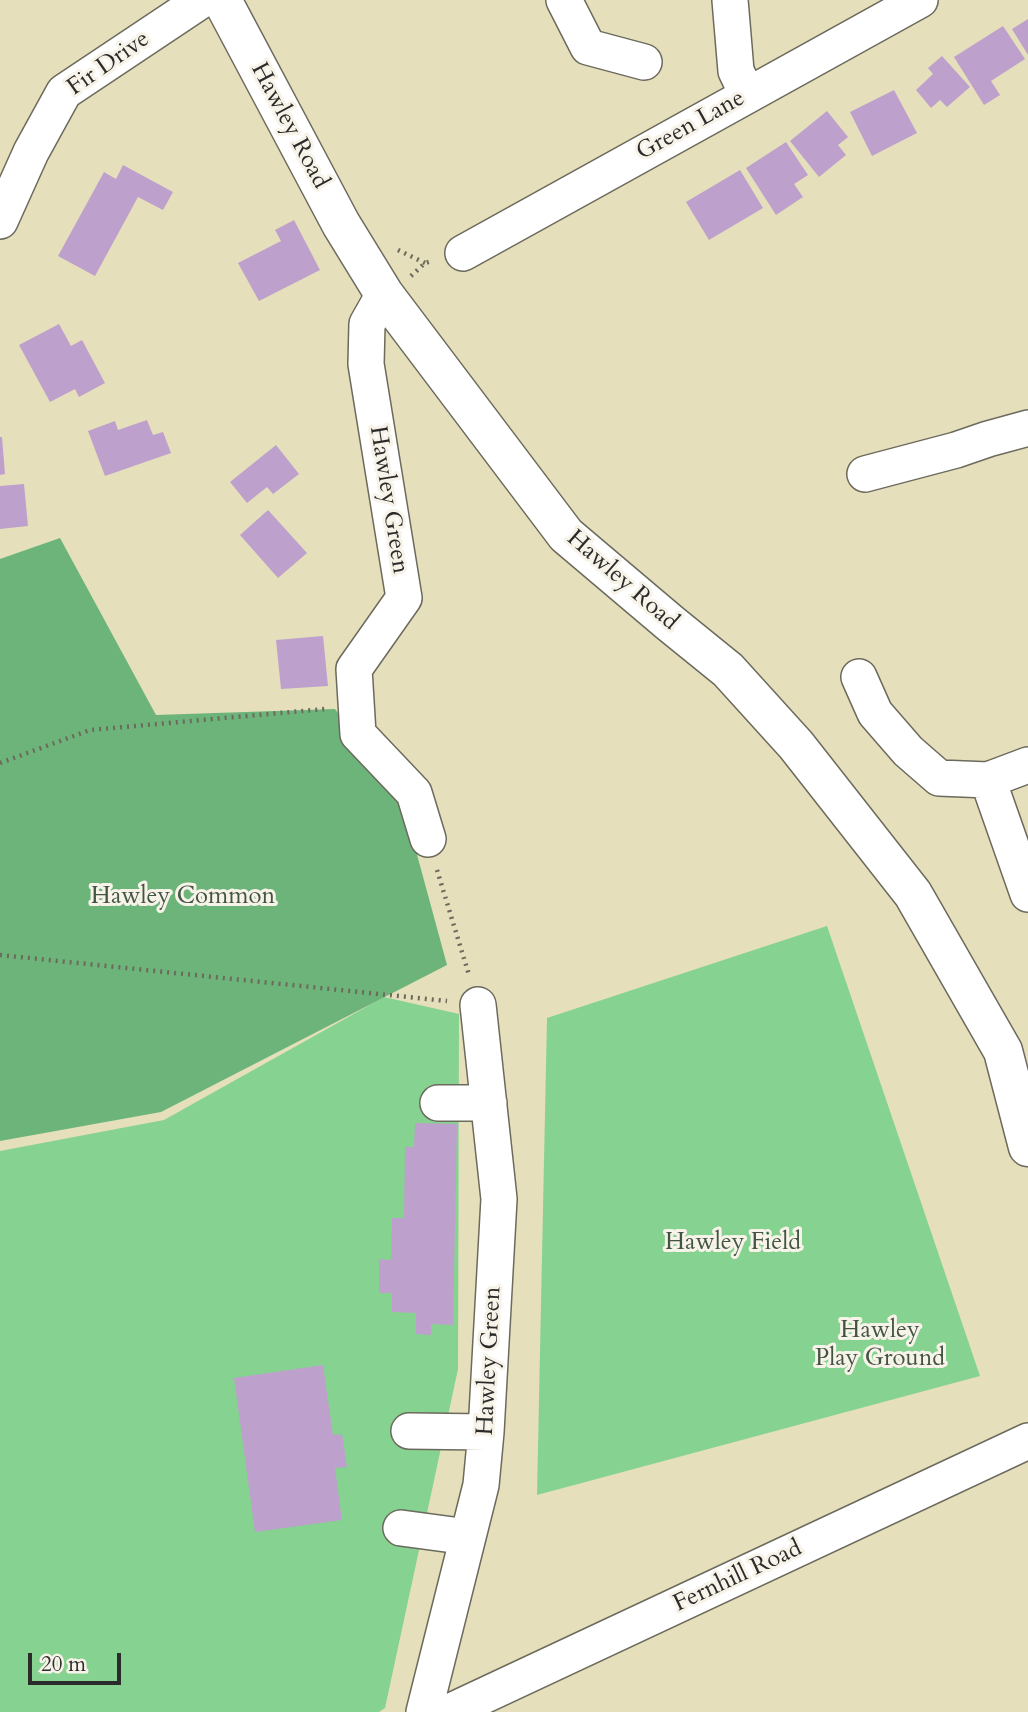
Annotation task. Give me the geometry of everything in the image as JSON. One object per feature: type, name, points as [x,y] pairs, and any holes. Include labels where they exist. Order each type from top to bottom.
[{"type":"main road","name":"Hawley Road","points":[[222,0],[341,224],[384,293],[566,536],[728,670],[796,745],[912,894],[1003,1051],[1028,1147]]},
{"type":"street","name":"Fir Drive","points":[[0,221],[31,152],[64,92],[202,0]]},
{"type":"street","points":[[564,0],[588,47],[644,62]]},
{"type":"street","points":[[730,0],[736,71],[747,94]]},
{"type":"street","name":"Green Lane","points":[[463,253],[920,0]]},
{"type":"street","name":"Hawley Green","points":[[384,293],[367,324],[366,364],[404,598],[354,669],[358,734],[414,793],[428,839]]},
{"type":"street","points":[[865,474],[1028,428]]},
{"type":"street","points":[[859,677],[875,713],[908,751],[939,778],[988,780],[1028,765]]},
{"type":"street","points":[[988,780],[1028,894]]},
{"type":"street","name":"Hawley Green","points":[[424,1712],[481,1485],[486,1432],[499,1199],[478,1005]]},
{"type":"street","points":[[438,1103],[489,1103]]},
{"type":"street","points":[[409,1431],[486,1432]]},
{"type":"street","name":"Fernhill Road","points":[[449,1712],[1028,1441]]},
{"type":"street","points":[[401,1528],[468,1537]]},
{"type":"path","points":[[0,763],[90,730],[335,709],[356,700]]},
{"type":"path","points":[[0,955],[478,1005],[428,839]]},
{"type":"green space","name":"Hawley Common","points":[[60,538],[156,715],[335,709],[403,803],[447,965],[161,1112],[0,1141],[0,559]]},
{"type":"green space","name":"Hawley Field","points":[[827,926],[980,1376],[537,1495],[547,1018]]},
{"type":"green space","points":[[384,997],[459,1014],[458,1369],[385,1708],[379,1712],[0,1712],[0,1151],[164,1120]]},
{"type":"building","points":[[1028,19],[1028,55],[1012,29]]},
{"type":"building","points":[[1003,26],[1025,59],[991,81],[1000,95],[984,105],[954,57]]},
{"type":"building","points":[[942,56],[970,87],[947,107],[940,100],[931,108],[916,90],[933,74],[928,68]]},
{"type":"building","points":[[894,90],[917,133],[872,156],[850,112]]},
{"type":"building","points":[[827,111],[848,137],[838,145],[846,155],[819,177],[790,141]]},
{"type":"building","points":[[786,142],[808,175],[794,184],[803,197],[776,215],[746,168]]},
{"type":"building","points":[[123,165],[173,192],[163,210],[138,197],[95,276],[58,256],[104,172],[116,179]]},
{"type":"building","points":[[740,170],[763,208],[709,240],[686,202]]},
{"type":"building","points":[[294,220],[320,270],[259,301],[238,263],[281,241],[275,230]]},
{"type":"building","points":[[59,324],[71,346],[82,340],[105,383],[79,397],[75,389],[50,402],[19,345]]},
{"type":"building","points":[[147,420],[153,435],[163,432],[171,453],[105,476],[88,431],[115,421],[118,430]]},
{"type":"building","points":[[0,437],[5,474],[0,475]]},
{"type":"building","points":[[276,445],[299,474],[273,494],[267,487],[247,503],[230,482]]},
{"type":"building","points":[[24,484],[28,526],[0,529],[0,486]]},
{"type":"building","points":[[268,510],[307,553],[278,578],[240,535]]},
{"type":"building","points":[[323,636],[328,686],[281,689],[276,640]]},
{"type":"building","points":[[415,1123],[457,1124],[453,1325],[431,1324],[431,1335],[416,1334],[416,1313],[392,1312],[392,1293],[379,1293],[379,1259],[391,1260],[392,1218],[404,1218],[405,1147],[414,1147]]},
{"type":"building","points":[[323,1365],[333,1435],[342,1434],[347,1467],[335,1468],[342,1520],[255,1532],[234,1378]]},
{"type":"park label","name":"Hawley Play Ground","points":[[880,1345]]}]
